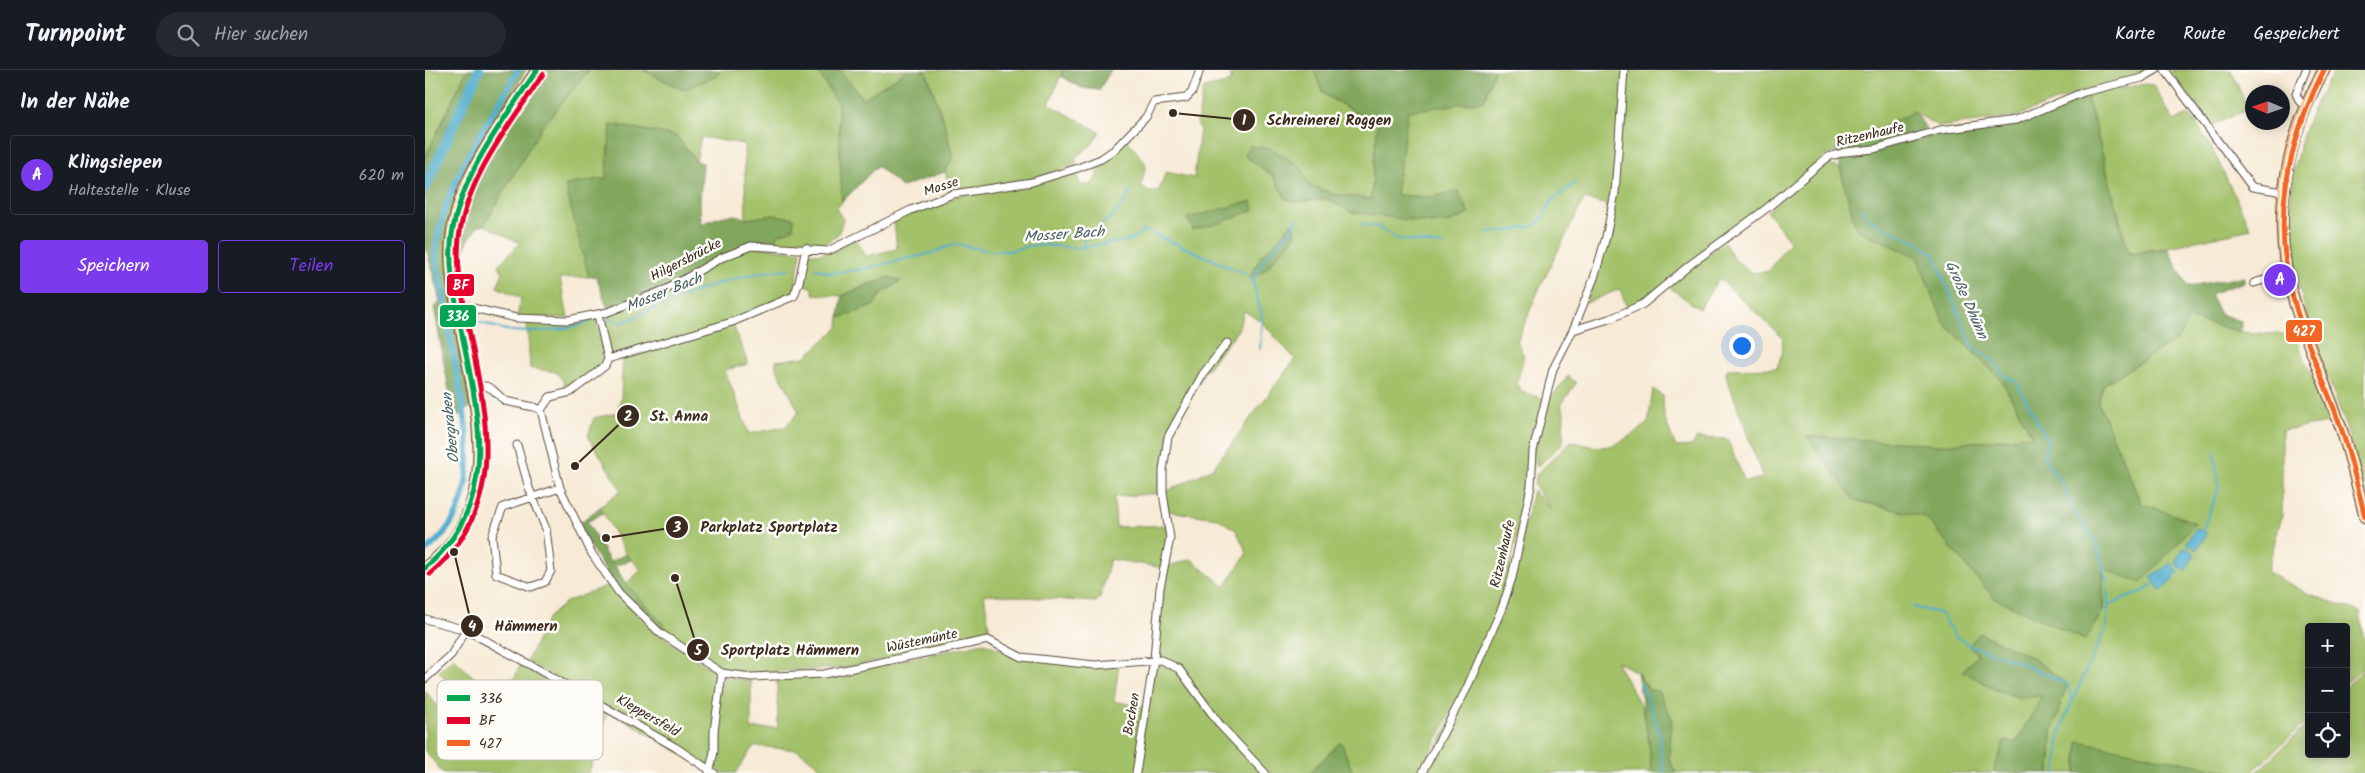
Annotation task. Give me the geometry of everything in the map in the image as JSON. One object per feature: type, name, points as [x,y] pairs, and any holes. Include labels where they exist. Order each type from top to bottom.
[{"type":"main road","points":[[425,568],[447,548],[459,532],[472,501],[477,482],[479,440],[450,263],[454,222],[468,184],[490,139],[537,70]]},
{"type":"main road","points":[[2325,70],[2306,106],[2293,142],[2284,192],[2283,238],[2287,273],[2299,316],[2345,440],[2365,517]]},
{"type":"street","name":"Mosse","points":[[790,247],[806,248],[820,252],[828,251],[911,210],[953,194],[1019,184],[1101,159],[1120,144],[1146,117],[1154,102],[1186,98],[1192,92],[1200,70]]},
{"type":"street","name":"Ritzenhaufe","points":[[1422,773],[1466,690],[1502,608],[1512,578],[1533,474],[1533,451],[1553,369],[1573,330],[1594,278],[1606,237],[1615,193],[1624,70]]},
{"type":"street","name":"Ritzenhaufe","points":[[1573,330],[1613,318],[1643,304],[1691,264],[1767,208],[1828,157],[1845,152],[1873,150],[1940,130],[2016,120],[2084,92],[2142,78],[2156,70]]},
{"type":"street","points":[[2165,70],[2252,187],[2284,192]]},
{"type":"street","points":[[2306,70],[2296,94],[2300,102],[2306,106]]},
{"type":"street","name":"Hilgersbrücke","points":[[456,304],[516,318],[568,320],[598,314],[667,289],[721,258],[751,246],[790,247]]},
{"type":"street","points":[[607,359],[732,322],[794,296],[806,248]]},
{"type":"street","points":[[2254,283],[2287,273]]},
{"type":"street","points":[[517,445],[533,498],[546,529],[551,571],[545,582],[531,587],[496,574],[492,536],[503,507],[533,498],[560,488],[541,410],[550,397],[571,392],[605,366],[607,359],[598,314]]},
{"type":"street","points":[[1154,659],[1160,588],[1170,538],[1163,493],[1163,470],[1167,437],[1203,374],[1227,343]]},
{"type":"street","points":[[471,386],[486,386],[505,401],[541,410]]},
{"type":"street","name":"Wüstemünte","points":[[560,488],[592,554],[619,592],[660,633],[723,673],[761,677],[824,674],[988,640],[1021,657],[1095,665],[1154,659],[1161,660],[1179,669],[1221,726],[1265,773]]},
{"type":"street","name":"Kleppersfeld","points":[[426,621],[466,630],[558,680]]},
{"type":"street","points":[[425,679],[451,655],[466,630]]},
{"type":"street","name":"Bochen","points":[[1136,773],[1154,659]]},
{"type":"street","name":"Kleppersfeld","points":[[603,705],[675,747],[711,772],[714,752],[714,731],[723,673]]},
{"type":"green space","points":[[425,70],[467,70],[425,158]]},
{"type":"green space","points":[[467,70],[526,70],[473,163],[449,230],[470,407],[454,418],[434,307],[440,301],[425,244],[425,158]]},
{"type":"green space","points":[[545,70],[589,70],[541,128],[484,225],[477,227],[466,245],[462,268],[457,267],[459,235],[467,203],[479,172],[500,133]]},
{"type":"green space","points":[[589,70],[643,70],[683,90],[719,75],[719,70],[817,70],[838,104],[842,202],[836,209],[843,219],[838,233],[830,240],[823,242],[805,245],[772,246],[779,234],[774,215],[746,219],[744,144],[701,137],[696,161],[676,136],[611,124],[607,178],[565,185],[589,277],[560,278],[568,318],[517,317],[521,298],[497,287],[503,272],[498,265],[520,243],[484,225],[541,128]]},
{"type":"green space","points":[[643,70],[719,70],[719,75],[683,90]]},
{"type":"green space","points":[[817,70],[840,70],[863,99],[908,70],[925,70],[944,122],[953,158],[945,172],[902,187],[877,166],[842,202],[838,104]]},
{"type":"green space","points":[[840,70],[908,70],[863,99]]},
{"type":"green space","points":[[926,70],[1063,70],[1049,104],[1100,132],[1092,144],[1075,158],[1077,164],[1031,179],[952,192],[945,172],[953,158],[944,122]]},
{"type":"green space","points":[[1063,70],[1111,70],[1099,90],[1082,88],[1061,76]]},
{"type":"green space","points":[[1231,70],[1314,70],[1323,94],[1357,113],[1378,118],[1371,199],[1333,194],[1310,185],[1300,166],[1245,156],[1274,177],[1285,198],[1295,202],[1327,199],[1351,212],[1425,222],[1447,223],[1469,214],[1458,191],[1432,197],[1395,195],[1408,110],[1484,101],[1494,70],[2151,70],[2141,76],[2084,90],[2015,117],[1939,127],[1914,112],[1826,156],[1643,301],[1627,308],[1620,289],[1586,303],[1609,220],[1605,204],[1584,199],[1539,289],[1517,341],[1524,356],[1517,383],[1520,391],[1544,399],[1508,579],[1500,604],[1479,654],[1420,773],[1353,773],[1341,742],[1309,773],[1266,773],[1244,752],[1179,669],[1154,659],[1165,568],[1110,559],[1100,598],[1096,602],[984,594],[990,633],[915,653],[843,668],[751,673],[726,670],[663,630],[665,626],[626,584],[641,570],[626,554],[600,507],[621,490],[588,436],[594,418],[617,413],[621,396],[623,356],[609,356],[602,320],[606,316],[667,289],[751,246],[801,252],[795,286],[791,296],[732,322],[748,364],[725,370],[749,434],[785,427],[799,412],[776,367],[776,361],[805,357],[838,328],[839,318],[873,306],[881,294],[895,286],[873,282],[842,296],[813,294],[813,288],[800,283],[810,253],[820,254],[856,239],[866,256],[897,249],[894,221],[958,196],[1075,170],[1080,185],[1091,185],[1096,178],[1101,159],[1126,138],[1146,164],[1141,186],[1148,192],[1158,192],[1166,172],[1194,178],[1200,129],[1197,123],[1204,88],[1231,82]],"holes":[[[1244,311],[1261,321],[1295,359],[1213,468],[1164,493],[1168,437],[1203,374],[1238,330]],[[1163,493],[1167,511],[1217,518],[1236,530],[1247,553],[1225,587],[1191,559],[1165,567],[1169,525],[1116,527],[1114,497]]]},
{"type":"green space","points":[[1314,70],[1494,70],[1484,101],[1408,111],[1396,195],[1432,197],[1458,191],[1469,214],[1447,223],[1425,222],[1351,212],[1327,199],[1295,202],[1285,198],[1274,177],[1245,156],[1249,146],[1270,148],[1300,166],[1310,185],[1333,194],[1371,199],[1378,118],[1357,113],[1323,93]]},
{"type":"green space","points":[[2170,70],[2231,70],[2245,102],[2245,110],[2211,126]]},
{"type":"green space","points":[[2336,70],[2365,70],[2365,498],[2347,430],[2319,356],[2298,284],[2289,225],[2290,201],[2298,154],[2313,109]]},
{"type":"green space","points":[[2144,84],[2153,85],[2174,121],[2190,114],[2209,143],[2251,229],[2169,247],[2129,253],[2087,95]]},
{"type":"green space","points":[[2087,96],[2128,254],[2168,248],[2187,286],[2244,277],[2244,282],[2210,294],[2220,314],[2241,321],[2241,332],[2188,318],[2178,339],[2104,384],[2098,402],[2141,503],[2196,523],[2141,583],[2103,568],[2103,611],[2085,640],[1994,598],[1925,517],[1854,500],[1807,436],[1940,445],[2032,436],[2002,381],[1944,323],[1917,257],[1856,229],[1836,150],[1915,111],[1930,135],[1940,131],[1992,128],[2016,123]]},
{"type":"green space","points":[[611,124],[676,136],[696,161],[703,163],[700,200],[701,224],[730,215],[741,216],[746,219],[774,215],[794,218],[793,229],[779,234],[772,246],[751,246],[667,289],[608,309],[596,276],[589,277],[565,185],[606,178]]},
{"type":"green space","points":[[1824,164],[1840,168],[1856,229],[1917,257],[1944,323],[2002,381],[2032,436],[1940,445],[1808,436],[1854,500],[1925,517],[1994,598],[2085,640],[2103,611],[2103,567],[2195,523],[2141,503],[2098,402],[2104,384],[2178,339],[2188,318],[2241,332],[2295,335],[2330,423],[2282,430],[2282,516],[2267,572],[2309,594],[2360,612],[2365,649],[2363,668],[2350,679],[2350,623],[2305,623],[2305,723],[2251,773],[2236,773],[2078,742],[2076,773],[2050,773],[2052,731],[2067,684],[1997,640],[1977,655],[1964,670],[1996,690],[2042,696],[2016,743],[2005,740],[1994,770],[1996,773],[1676,773],[1669,759],[1672,718],[1658,692],[1649,690],[1637,672],[1616,661],[1642,708],[1649,742],[1651,773],[1425,773],[1505,609],[1533,490],[1551,510],[1534,484],[1537,474],[1571,441],[1585,445],[1605,447],[1628,437],[1648,423],[1653,389],[1663,396],[1664,417],[1676,447],[1692,446],[1697,438],[1727,439],[1745,482],[1763,478],[1726,375],[1727,369],[1777,368],[1781,356],[1783,338],[1719,278],[1699,309],[1668,286],[1724,242],[1733,258],[1752,273],[1769,271],[1790,241],[1767,211]]},
{"type":"green space","points":[[1252,201],[1254,210],[1220,223],[1193,230],[1187,218]]},
{"type":"green space","points":[[1292,222],[1296,235],[1264,271],[1249,278],[1262,255]]},
{"type":"green space","points":[[889,277],[901,281],[881,294],[873,306],[839,318],[842,296]]},
{"type":"green space","points":[[596,319],[605,359],[604,364],[565,393],[564,382],[556,372],[530,368],[527,321],[569,322],[573,325]]},
{"type":"green space","points":[[1568,376],[1576,383],[1561,405],[1564,412],[1563,443],[1536,466],[1535,452],[1548,402]]},
{"type":"green space","points":[[600,507],[603,513],[587,522],[610,562],[626,554],[631,560],[615,566],[626,584],[665,626],[660,633],[619,593],[577,525]]},
{"type":"green space","points":[[611,584],[633,611],[646,623],[718,673],[720,686],[725,677],[751,681],[751,729],[778,728],[777,677],[824,677],[984,643],[1021,657],[1095,665],[1119,663],[1114,701],[1146,708],[1156,662],[1178,672],[1262,773],[827,773],[798,750],[754,746],[736,773],[714,773],[603,707],[603,680],[559,680],[527,661],[548,618],[566,602]]},
{"type":"green space","points":[[1980,633],[2033,658],[2067,684],[2052,731],[2050,773],[1996,773],[1994,770],[2005,740],[2016,743],[2042,696],[2020,698],[1996,690],[1963,671],[1977,655],[1969,645]]},
{"type":"green space","points":[[453,658],[477,680],[446,680],[439,671]]},
{"type":"green space","points":[[521,663],[552,680],[484,680],[486,678],[514,679]]},
{"type":"green space","points":[[2365,669],[2365,773],[2256,773],[2305,727],[2305,758],[2350,758],[2350,683]]},
{"type":"green space","points":[[1637,672],[1649,690],[1658,691],[1672,718],[1669,759],[1676,773],[1651,773],[1649,742]]},
{"type":"green space","points":[[425,690],[437,706],[437,760],[593,760],[589,773],[443,773],[425,751]]},
{"type":"green space","points":[[603,707],[608,710],[603,727]]},
{"type":"green space","points":[[2078,741],[2236,773],[2076,773]]},
{"type":"green space","points":[[1341,742],[1353,773],[1309,773]]},
{"type":"water","points":[[2196,528],[2207,533],[2197,550],[2187,544]]},
{"type":"water","points":[[2185,546],[2195,554],[2186,570],[2178,566],[2175,561]]},
{"type":"water","points":[[2171,563],[2179,573],[2162,591],[2151,577]]},
{"type":"waterway","points":[[425,188],[479,70]]},
{"type":"waterway","name":"Obergraben","points":[[425,551],[445,532],[458,511],[465,488],[468,464],[464,413],[435,254],[440,228],[447,204],[467,158],[518,70]]},
{"type":"waterway","name":"Mosser Bach","points":[[1487,232],[1508,231],[1534,226],[1541,220],[1552,201],[1576,182]]},
{"type":"waterway","points":[[1083,246],[1083,241],[1118,211],[1131,191]]},
{"type":"waterway","name":"Große Dhünn","points":[[1862,210],[1868,218],[1889,230],[1919,243],[1934,255],[1972,346],[1994,361],[2004,376],[2016,381],[2048,442],[2044,454],[2046,463],[2061,480],[2072,509],[2096,542],[2107,582],[2108,605],[2106,627],[2066,715],[2059,736],[2056,773]]},
{"type":"waterway","name":"Mosser Bach","points":[[1250,279],[1253,281],[1266,256],[1291,230],[1298,219]]},
{"type":"waterway","name":"Mosser Bach","points":[[1362,224],[1378,227],[1398,239],[1442,245]]},
{"type":"waterway","name":"Mosser Bach","points":[[815,268],[830,273],[863,269],[932,253],[955,244],[991,251],[1010,251],[1028,246],[1044,245],[1078,248],[1131,240],[1144,230],[1246,274]]},
{"type":"waterway","name":"Mosser Bach","points":[[607,318],[621,323],[682,297],[724,282],[746,276],[789,269]]},
{"type":"waterway","points":[[1253,281],[1262,317],[1260,349]]},
{"type":"waterway","name":"Mosser Bach","points":[[469,320],[497,328],[523,332],[562,329],[590,322]]},
{"type":"waterway","points":[[2202,531],[2219,489],[2215,452]]},
{"type":"waterway","points":[[2109,605],[2146,590],[2156,582]]},
{"type":"waterway","points":[[1913,607],[1940,613],[1954,635],[1969,645],[2018,662],[2067,684],[2073,701]]},
{"type":"waterway","points":[[1639,682],[1651,707],[1659,732],[1664,773]]},
{"type":"transit line","name":"336","points":[[425,568],[450,542],[467,513],[476,483],[479,452],[473,387],[452,277],[451,245],[457,211],[474,168],[537,70]]},
{"type":"transit line","name":"427","points":[[2324,70],[2301,123],[2293,150],[2287,177],[2283,233],[2291,290],[2307,340],[2343,434],[2365,517]]},
{"type":"transit line","name":"BF","points":[[430,574],[456,547],[473,518],[482,487],[486,455],[485,422],[459,269],[458,248],[464,215],[480,172],[543,74]]},
{"type":"place","name":"Schreinerei Roggen","points":[[1173,113]]},
{"type":"place","name":"Klingsiepen","points":[[2280,280]]},
{"type":"place","name":"St. Anna","points":[[575,466]]},
{"type":"place","name":"Parkplatz Sportplatz","points":[[606,538]]},
{"type":"place","name":"Hämmern","points":[[454,552]]},
{"type":"place","name":"Sportplatz Hämmern","points":[[675,578]]}]
